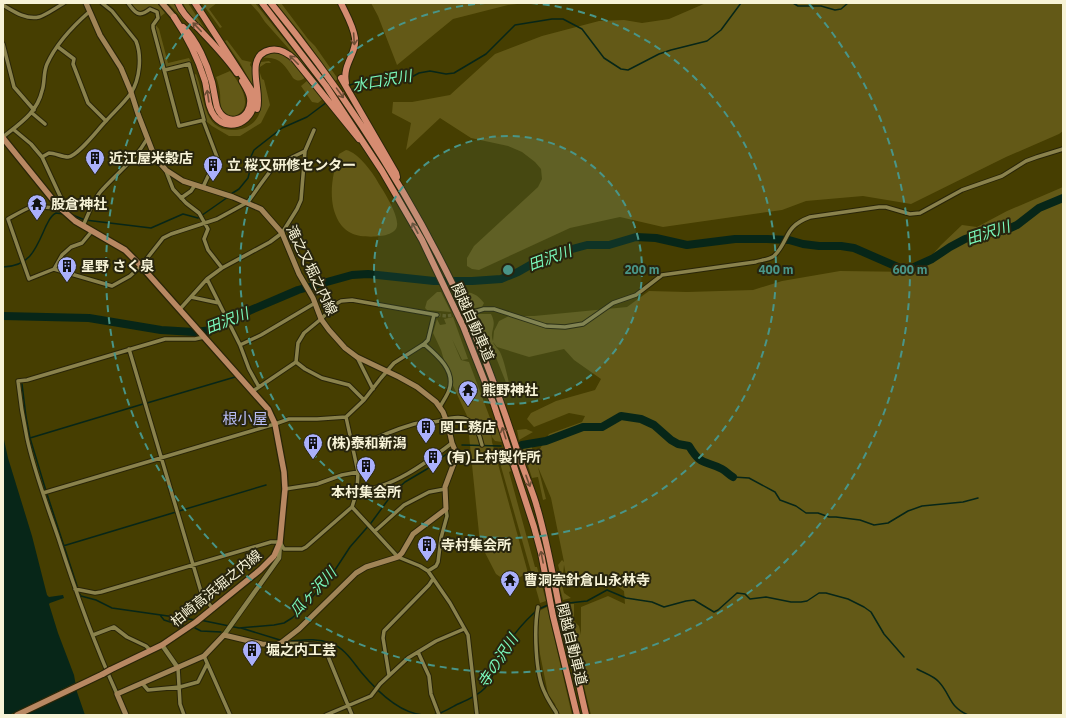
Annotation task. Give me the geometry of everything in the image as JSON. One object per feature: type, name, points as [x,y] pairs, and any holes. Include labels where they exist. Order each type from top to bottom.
[{"type":"highway","points":[[178,3],[186,16],[215,46],[235,70]]},
{"type":"highway","points":[[174,17],[190,34],[197,45],[210,74],[218,111],[224,117],[233,120],[243,116],[250,104],[248,93],[235,70],[191,3]]},
{"type":"highway","points":[[195,3],[250,86],[255,100],[252,112],[243,121],[230,124],[217,119]]},
{"type":"highway","points":[[262,3],[326,86],[339,110]]},
{"type":"highway","name":"関越自動車道","points":[[271,3],[308,49],[348,104],[399,185],[454,288],[471,326],[494,383],[532,492],[545,536],[561,614],[572,652],[586,715]]},
{"type":"highway","points":[[341,3],[351,24],[355,38],[354,46],[343,77],[348,89],[396,172],[399,185]]},
{"type":"highway","points":[[174,17],[184,32],[203,75],[211,110],[217,119],[224,125],[233,127],[243,126],[253,118],[258,108],[259,101],[255,66],[261,55],[269,50],[280,50],[290,55],[339,110]]},
{"type":"highway","name":"関越自動車道","points":[[339,110],[354,134],[367,147],[396,195],[433,262],[485,379],[523,490],[538,540],[553,616],[577,715]]},
{"type":"main road","name":"滝之又堀之内線","points":[[86,3],[106,46],[121,68],[152,150],[166,170],[176,177],[195,185],[248,202],[260,209],[282,232],[301,277],[313,298],[321,319],[328,330],[345,348],[357,357],[416,387],[436,402],[440,407],[448,425],[452,443],[458,455],[450,472],[445,489],[446,509]]},
{"type":"main road","points":[[162,3],[174,17]]},
{"type":"main road","name":"柏崎高浜堀之内線","points":[[3,138],[67,215],[125,250],[141,266],[268,409],[275,424],[284,472],[285,489],[280,542],[274,556],[260,570],[202,618],[162,645],[17,715]]},
{"type":"main road","points":[[126,715],[117,694],[204,656],[224,635],[262,644],[275,645],[281,642],[299,629],[356,573],[366,567],[398,557],[413,534],[446,509]]},
{"type":"street","points":[[3,4],[16,13],[39,17],[64,3]]},
{"type":"street","points":[[42,157],[49,153],[66,157],[78,151],[131,92],[138,71],[138,46],[123,23],[102,3]]},
{"type":"street","points":[[128,3],[138,14],[144,13],[150,9],[157,12],[158,18],[153,25],[153,28],[179,126],[203,120]]},
{"type":"street","points":[[3,138],[33,111],[41,97],[47,65],[73,26],[89,12]]},
{"type":"street","points":[[3,44],[14,87],[45,124]]},
{"type":"street","points":[[58,47],[74,59],[73,64],[88,103],[106,121]]},
{"type":"street","points":[[165,70],[189,64],[203,120],[217,157],[203,187]]},
{"type":"street","points":[[13,129],[32,144],[42,157],[62,203],[58,206],[48,208],[32,206],[8,219],[29,279],[54,269],[112,286],[130,276],[141,266],[163,238],[217,219],[248,202],[274,166],[305,152]]},
{"type":"street","points":[[180,309],[207,279],[222,268],[265,245],[282,232],[297,210],[301,200],[305,152],[314,130]]},
{"type":"street","points":[[83,226],[100,191],[135,156],[147,139]]},
{"type":"street","points":[[470,313],[484,309],[494,309],[546,326],[565,327],[583,324],[613,303],[636,294],[662,275],[755,262],[770,258],[774,256],[791,228],[802,220],[810,217],[879,207],[910,214],[920,213],[962,190],[1002,176],[1037,156],[1063,149]]},
{"type":"street","points":[[166,170],[173,189],[199,213],[208,228],[204,239],[208,250],[222,268]]},
{"type":"street","points":[[181,198],[191,191],[195,185]]},
{"type":"street","points":[[54,269],[62,255],[71,247],[82,243],[92,231]]},
{"type":"street","points":[[207,279],[240,345],[249,369],[259,387]]},
{"type":"street","points":[[191,297],[219,303]]},
{"type":"street","points":[[43,493],[289,419],[346,417],[364,400],[394,363],[428,340],[435,315],[421,311],[347,299],[336,304],[304,333],[298,342],[296,362]]},
{"type":"street","points":[[240,345],[261,335],[315,303]]},
{"type":"street","points":[[117,694],[102,662],[75,589],[43,493],[27,439],[21,410],[18,381],[27,380],[165,339],[195,339],[203,336]]},
{"type":"street","points":[[424,344],[433,352],[450,373],[449,390],[440,407]]},
{"type":"street","points":[[129,349],[202,595],[213,609]]},
{"type":"street","points":[[357,357],[373,389]]},
{"type":"street","points":[[253,391],[296,362]]},
{"type":"street","points":[[296,362],[322,378],[349,385],[364,400]]},
{"type":"street","points":[[280,542],[284,549],[302,549],[352,507],[357,491],[358,472],[346,417]]},
{"type":"street","points":[[354,449],[372,440],[409,426],[439,421],[445,418],[464,418],[472,424],[480,436],[482,445]]},
{"type":"street","points":[[357,491],[386,484],[426,462],[452,443]]},
{"type":"street","points":[[285,489],[317,484],[342,475],[358,472]]},
{"type":"street","points":[[375,531],[404,505],[429,492],[445,489]]},
{"type":"street","points":[[352,507],[398,557],[428,571],[450,603],[468,635],[470,665],[477,715]]},
{"type":"street","points":[[428,571],[436,566],[438,562],[441,538],[447,516],[446,509]]},
{"type":"street","points":[[75,589],[95,593],[101,592],[271,542],[280,542]]},
{"type":"street","points":[[224,635],[279,558],[280,542]]},
{"type":"street","points":[[389,675],[383,638],[384,631],[429,585],[433,579]]},
{"type":"street","points":[[538,608],[538,662],[540,679],[544,693],[557,715]]},
{"type":"street","points":[[93,635],[114,628],[127,637],[146,646],[150,650]]},
{"type":"street","points":[[326,715],[371,696],[380,684],[408,658],[436,641],[464,629]]},
{"type":"street","points":[[281,642],[288,644],[316,644],[325,649],[352,715]]},
{"type":"street","points":[[162,645],[178,668],[180,704],[184,715]]},
{"type":"street","points":[[418,652],[429,676],[431,694],[439,713]]},
{"type":"street","points":[[204,656],[230,715]]},
{"type":"street","points":[[142,683],[148,690],[180,687],[198,682],[207,664]]},
{"type":"shaded area","points":[[131,3],[157,3],[165,13],[160,17],[158,10],[153,8],[138,11]]},
{"type":"shaded area","points":[[168,3],[175,3],[178,10],[190,23],[184,20]]},
{"type":"shaded area","points":[[183,3],[188,3],[210,37],[187,11]]},
{"type":"shaded area","points":[[202,3],[217,3],[209,9],[222,27],[220,28]]},
{"type":"shaded area","points":[[250,3],[255,3],[305,65],[304,66],[265,22]]},
{"type":"shaded area","points":[[276,3],[281,3],[315,46],[338,79],[335,81],[303,36]]},
{"type":"shaded area","points":[[371,3],[527,3],[508,5],[453,19],[397,65],[378,16]]},
{"type":"shaded area","points":[[706,3],[1063,3],[1063,131],[1006,157],[911,204],[863,196],[806,201],[782,210],[663,227],[620,217],[570,228],[479,270],[472,269],[467,266],[467,258],[474,246],[538,187],[542,179],[541,169],[535,162],[522,152],[508,146],[471,138],[440,118],[406,150],[411,123],[392,113],[393,102],[412,102],[450,95],[495,54],[542,36],[599,21],[624,20],[642,23],[669,19]]},
{"type":"shaded area","points":[[155,24],[159,29],[168,63],[189,58],[191,62],[166,68],[154,26]]},
{"type":"shaded area","points":[[227,40],[242,60],[251,62],[250,65],[252,68],[254,88],[240,63],[225,41]]},
{"type":"shaded area","points":[[275,52],[290,58],[306,77],[301,80],[296,80],[281,62],[273,58],[263,58],[270,53]]},
{"type":"shaded area","points":[[269,61],[271,63],[266,63],[260,67],[259,70],[261,62]]},
{"type":"shaded area","points":[[259,70],[262,79],[264,80],[270,105],[261,123],[240,136],[229,136],[206,121],[194,75],[196,74],[199,82],[203,101],[210,118],[215,125],[223,129],[240,129],[250,125],[257,118],[260,111],[258,78]]},
{"type":"shaded area","points":[[230,71],[238,81],[244,94],[245,101],[241,112],[235,116],[226,115],[223,112],[216,77]]},
{"type":"shaded area","points":[[308,80],[324,98],[318,103],[312,102],[301,86]]},
{"type":"shaded area","points":[[346,150],[356,155],[365,164],[388,199],[396,216],[397,222],[395,230],[391,233],[370,237],[357,235],[347,231],[339,222],[333,206],[332,188],[334,171],[339,154]]},
{"type":"shaded area","points":[[1063,187],[1063,715],[591,715],[577,657],[581,656],[569,604],[574,604],[574,621],[579,626],[581,635],[581,607],[608,596],[625,604],[624,591],[614,584],[602,579],[591,581],[574,580],[566,575],[564,565],[562,585],[564,593],[571,598],[563,600],[559,584],[561,576],[558,565],[562,560],[564,562],[551,498],[538,467],[546,499],[543,500],[538,477],[532,478],[522,447],[531,445],[535,457],[549,434],[582,422],[585,416],[569,413],[534,427],[527,419],[531,413],[556,401],[595,390],[601,379],[574,360],[564,349],[529,357],[497,347],[493,342],[502,357],[511,395],[493,350],[487,351],[471,314],[491,314],[494,322],[492,334],[493,341],[494,331],[499,321],[509,316],[534,316],[627,307],[649,291],[687,292],[753,290],[782,281],[840,271],[917,272],[941,245],[962,225],[977,227],[1007,211]]},
{"type":"shaded area","points":[[437,292],[441,292],[451,312],[427,310],[425,308],[427,301]]},
{"type":"shaded area","points":[[461,292],[468,292],[479,297],[484,303],[482,307],[469,309]]},
{"type":"shaded area","points":[[453,317],[468,359],[462,360],[452,339],[461,360],[469,362],[490,418],[492,442],[528,573],[520,577],[512,585],[496,574],[480,543],[467,416],[449,377],[441,350],[433,333],[437,319],[440,325],[446,324],[444,319]]},
{"type":"shaded area","points":[[497,428],[502,442],[495,441],[492,437],[492,429]]},
{"type":"shaded area","points":[[526,429],[533,432],[519,440],[517,430]]},
{"type":"shaded area","points":[[3,435],[8,458],[32,536],[47,595],[49,597],[63,595],[64,598],[49,604],[74,675],[77,692],[85,715],[3,715]]},
{"type":"shaded area","points":[[496,449],[504,449],[511,471],[509,472],[546,601],[540,603]]},
{"type":"shaded area","points":[[547,607],[572,715],[558,715],[555,704],[548,694],[540,654],[538,633],[539,611]]},
{"type":"pier","points":[[77,682],[79,689],[25,715],[9,715]]},
{"type":"waterway","name":"水口沢川","points":[[347,86],[359,82],[397,82],[408,79],[419,73],[430,71],[446,74],[454,73],[486,54],[515,25],[552,19],[563,19],[582,29],[604,58],[621,69],[628,70],[659,54],[707,41],[721,30],[741,3]]},
{"type":"waterway","name":"水口沢川","points":[[793,3],[798,6],[821,6],[835,10],[841,9],[848,3]]},
{"type":"waterway","name":"水口沢川","points":[[231,194],[239,189],[248,178],[250,170],[248,163],[254,150],[282,128],[307,117],[327,102]]},
{"type":"waterway","name":"水口沢川","points":[[70,214],[85,220],[151,228],[183,214],[198,218],[228,197]]},
{"type":"waterway","name":"田沢川","points":[[3,316],[89,318],[161,330],[194,332],[213,330],[251,310],[298,290],[352,275],[368,274],[434,281],[501,279],[518,272],[546,256],[587,245],[609,245],[636,237],[656,238],[687,245],[735,239],[789,240],[819,246],[841,246],[854,248],[900,268],[912,268],[932,259],[965,239],[981,234],[1006,230],[1017,225],[1039,208],[1063,198]]},
{"type":"waterway","name":"水口沢川","points":[[3,267],[12,266],[26,259],[39,242],[51,217],[56,213],[64,214]]},
{"type":"waterway","points":[[147,403],[235,377]]},
{"type":"waterway","points":[[22,384],[30,438],[46,491]]},
{"type":"waterway","points":[[30,438],[143,404]]},
{"type":"waterway","name":"瓜ヶ沢川","points":[[522,445],[546,441],[583,427],[602,427],[621,416],[641,419],[654,425],[671,440],[678,444],[689,446],[697,457],[703,462],[716,466],[733,477]]},
{"type":"waterway","name":"瓜ヶ沢川","points":[[462,445],[501,446]]},
{"type":"waterway","name":"瓜ヶ沢川","points":[[200,620],[239,628],[274,625],[284,623],[292,618],[301,610],[333,573],[350,547],[371,523],[393,493],[405,482],[427,469],[453,449]]},
{"type":"waterway","points":[[733,477],[749,478],[775,492],[780,500],[796,506],[806,513],[818,513],[829,517],[860,520],[874,525],[888,523],[908,511],[922,506],[963,502],[978,498]]},
{"type":"waterway","points":[[179,511],[266,485]]},
{"type":"waterway","points":[[47,494],[77,586]]},
{"type":"waterway","points":[[63,546],[176,512]]},
{"type":"waterway","points":[[560,604],[587,601],[607,590],[626,598],[652,602],[664,607],[694,600],[714,612],[737,593],[745,594],[750,599],[766,597],[791,602],[807,601],[819,593],[826,593],[848,599],[871,612],[884,634],[904,657]]},
{"type":"waterway","name":"瓜ヶ沢川","points":[[79,593],[81,596],[96,600],[112,608],[196,620]]},
{"type":"waterway","name":"寺の沢川","points":[[539,609],[548,605]]},
{"type":"waterway","name":"寺の沢川","points":[[433,715],[471,698],[485,688],[510,641],[522,625],[536,611]]},
{"type":"waterway","points":[[160,615],[164,620],[183,626]]},
{"type":"waterway","points":[[195,628],[201,631],[221,632]]},
{"type":"waterway","name":"寺の沢川","points":[[241,628],[280,640]]},
{"type":"waterway","points":[[238,636],[248,638]]},
{"type":"waterway","name":"寺の沢川","points":[[291,641],[315,640],[325,641],[335,645],[348,655],[367,679],[389,700],[405,710],[423,715]]},
{"type":"waterway","points":[[917,669],[937,680],[957,708],[968,715]]},
{"type":"tunnel","points":[[437,315],[447,316],[467,313]]},
{"type":"place","name":"近江屋米穀店","points":[[95,175]]},
{"type":"place","name":"立 桜又研修センター","points":[[213,182]]},
{"type":"place","name":"股倉神社","points":[[37,221]]},
{"type":"place","name":"星野 さく泉","points":[[67,283]]},
{"type":"place","name":"熊野神社","points":[[468,407]]},
{"type":"place","name":"関工務店","points":[[426,444]]},
{"type":"place","name":"(株)泰和新潟","points":[[313,460]]},
{"type":"place","name":"(有)上村製作所","points":[[433,474]]},
{"type":"place","name":"本村集会所","points":[[366,483]]},
{"type":"place","name":"寺村集会所","points":[[427,562]]},
{"type":"place","name":"曹洞宗針倉山永林寺","points":[[510,597]]},
{"type":"place","name":"堀之内工芸","points":[[252,667]]},
{"type":"district","name":"根小屋","points":[[245,419]]}]
